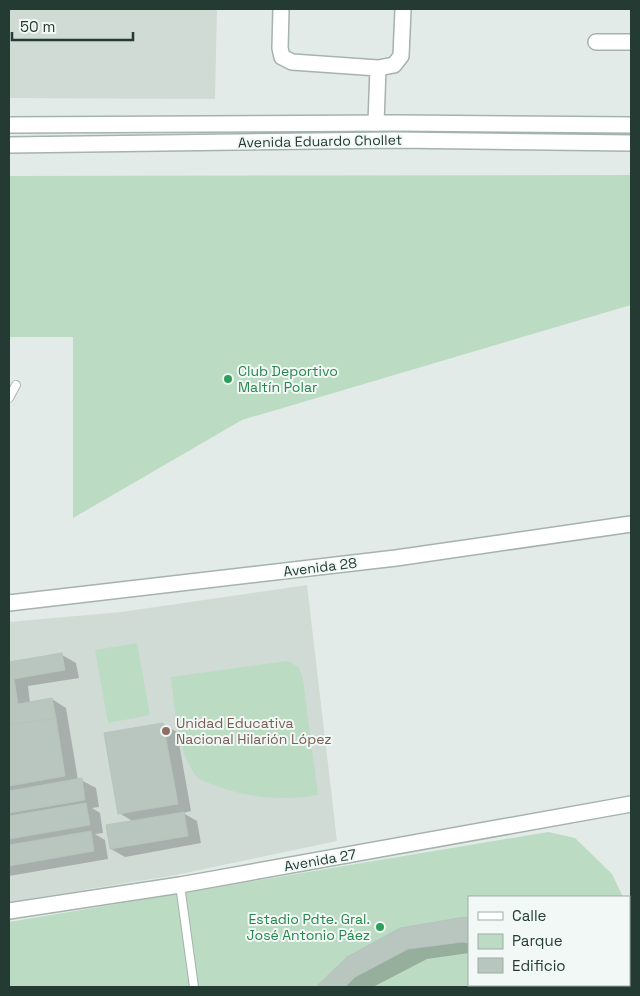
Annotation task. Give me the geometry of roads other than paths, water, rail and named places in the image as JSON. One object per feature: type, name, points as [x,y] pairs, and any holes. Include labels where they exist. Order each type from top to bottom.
[{"type":"street","points":[[281,9],[280,48],[282,57],[292,62],[378,68],[394,66],[401,56],[402,9]]},
{"type":"street","points":[[596,42],[631,42]]},
{"type":"street","points":[[376,123],[378,68]]},
{"type":"street","name":"Avenida Eduardo Chollet","points":[[9,125],[376,123],[631,125]]},
{"type":"street","name":"Avenida Eduardo Chollet","points":[[9,145],[394,140],[631,143]]},
{"type":"street","name":"Avenida 28","points":[[9,603],[396,558],[631,524]]},
{"type":"street","name":"Avenida 27","points":[[9,911],[180,885],[631,804]]},
{"type":"lane","points":[[9,398],[16,385]]},
{"type":"lane","points":[[180,885],[194,987]]},
{"type":"place","name":"Club Deportivo Maltín Polar","points":[[228,379]]},
{"type":"place","name":"Unidad Educativa Nacional Hilarión López","points":[[166,731]]},
{"type":"place","name":"Estadio Pdte. Gral. José Antonio Páez","points":[[380,927]]}]
